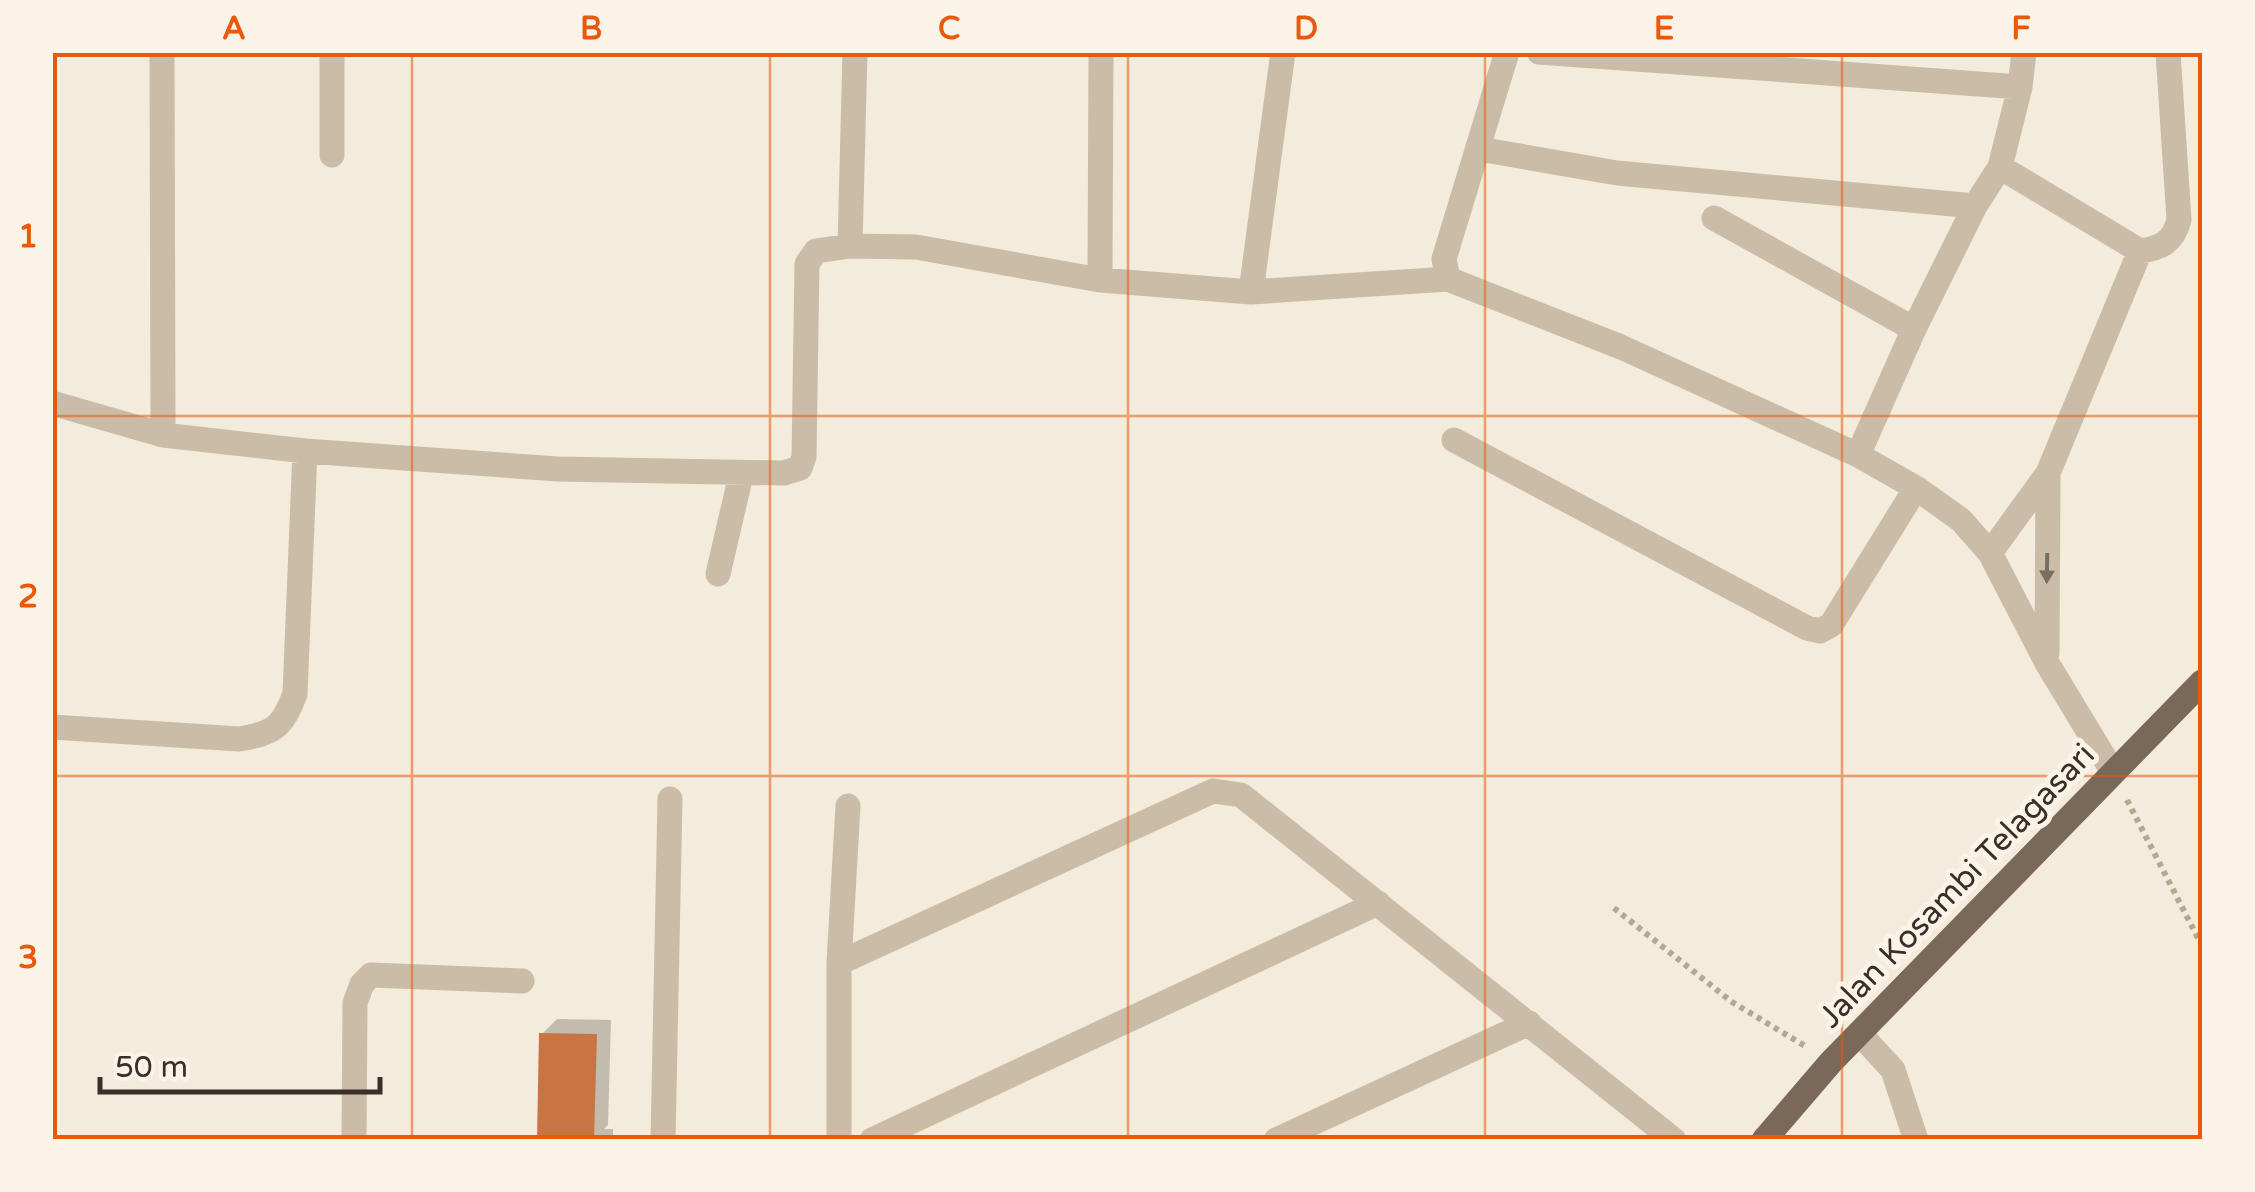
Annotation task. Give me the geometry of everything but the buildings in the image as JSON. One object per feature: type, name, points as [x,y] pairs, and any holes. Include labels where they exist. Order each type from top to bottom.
[{"type":"main road","name":"Jalan Kosambi Telagasari","points":[[1764,1140],[1831,1062],[2202,682]]},
{"type":"street","points":[[162,52],[163,435]]},
{"type":"street","points":[[332,52],[332,154]]},
{"type":"street","points":[[850,246],[856,52]]},
{"type":"street","points":[[1100,280],[1102,52]]},
{"type":"street","points":[[1250,292],[1284,52]]},
{"type":"street","points":[[1448,279],[1444,258],[1507,52]]},
{"type":"street","points":[[1539,52],[2020,87]]},
{"type":"street","points":[[1858,455],[1914,330],[1976,206],[2000,167],[2020,87],[2024,52]]},
{"type":"street","points":[[1990,552],[2048,473],[2140,252],[2167,243],[2175,235],[2180,220],[2168,52]]},
{"type":"street","points":[[1479,149],[1618,173],[1976,206]]},
{"type":"street","points":[[2000,167],[2140,252]]},
{"type":"street","points":[[1714,218],[1914,330]]},
{"type":"street","points":[[52,403],[163,435],[305,451],[558,469],[784,473],[800,468],[804,457],[807,264],[816,251],[850,246],[916,247],[1100,280],[1250,292],[1448,279],[1552,318],[1858,455],[1962,520],[1990,552],[2046,663],[2112,772]]},
{"type":"street","points":[[1454,440],[1807,628],[1820,630],[1832,625],[1916,488]]},
{"type":"street","points":[[52,728],[239,739],[264,735],[285,720],[294,694],[305,451]]},
{"type":"street","points":[[2046,663],[2048,473]]},
{"type":"street","points":[[718,574],[740,475]]},
{"type":"street","points":[[839,964],[1214,791],[1241,795],[1674,1140]]},
{"type":"street","points":[[663,1140],[670,798]]},
{"type":"street","points":[[838,1140],[839,964],[848,806]]},
{"type":"street","points":[[872,1140],[1378,904]]},
{"type":"street","points":[[354,1140],[355,1003],[366,978],[371,975],[522,981]]},
{"type":"street","points":[[1276,1140],[1529,1024]]},
{"type":"street","points":[[1860,1034],[1893,1070],[1916,1140]]},
{"type":"path","points":[[2112,772],[2202,946]]},
{"type":"path","points":[[1614,908],[1732,1002],[1831,1062]]}]
